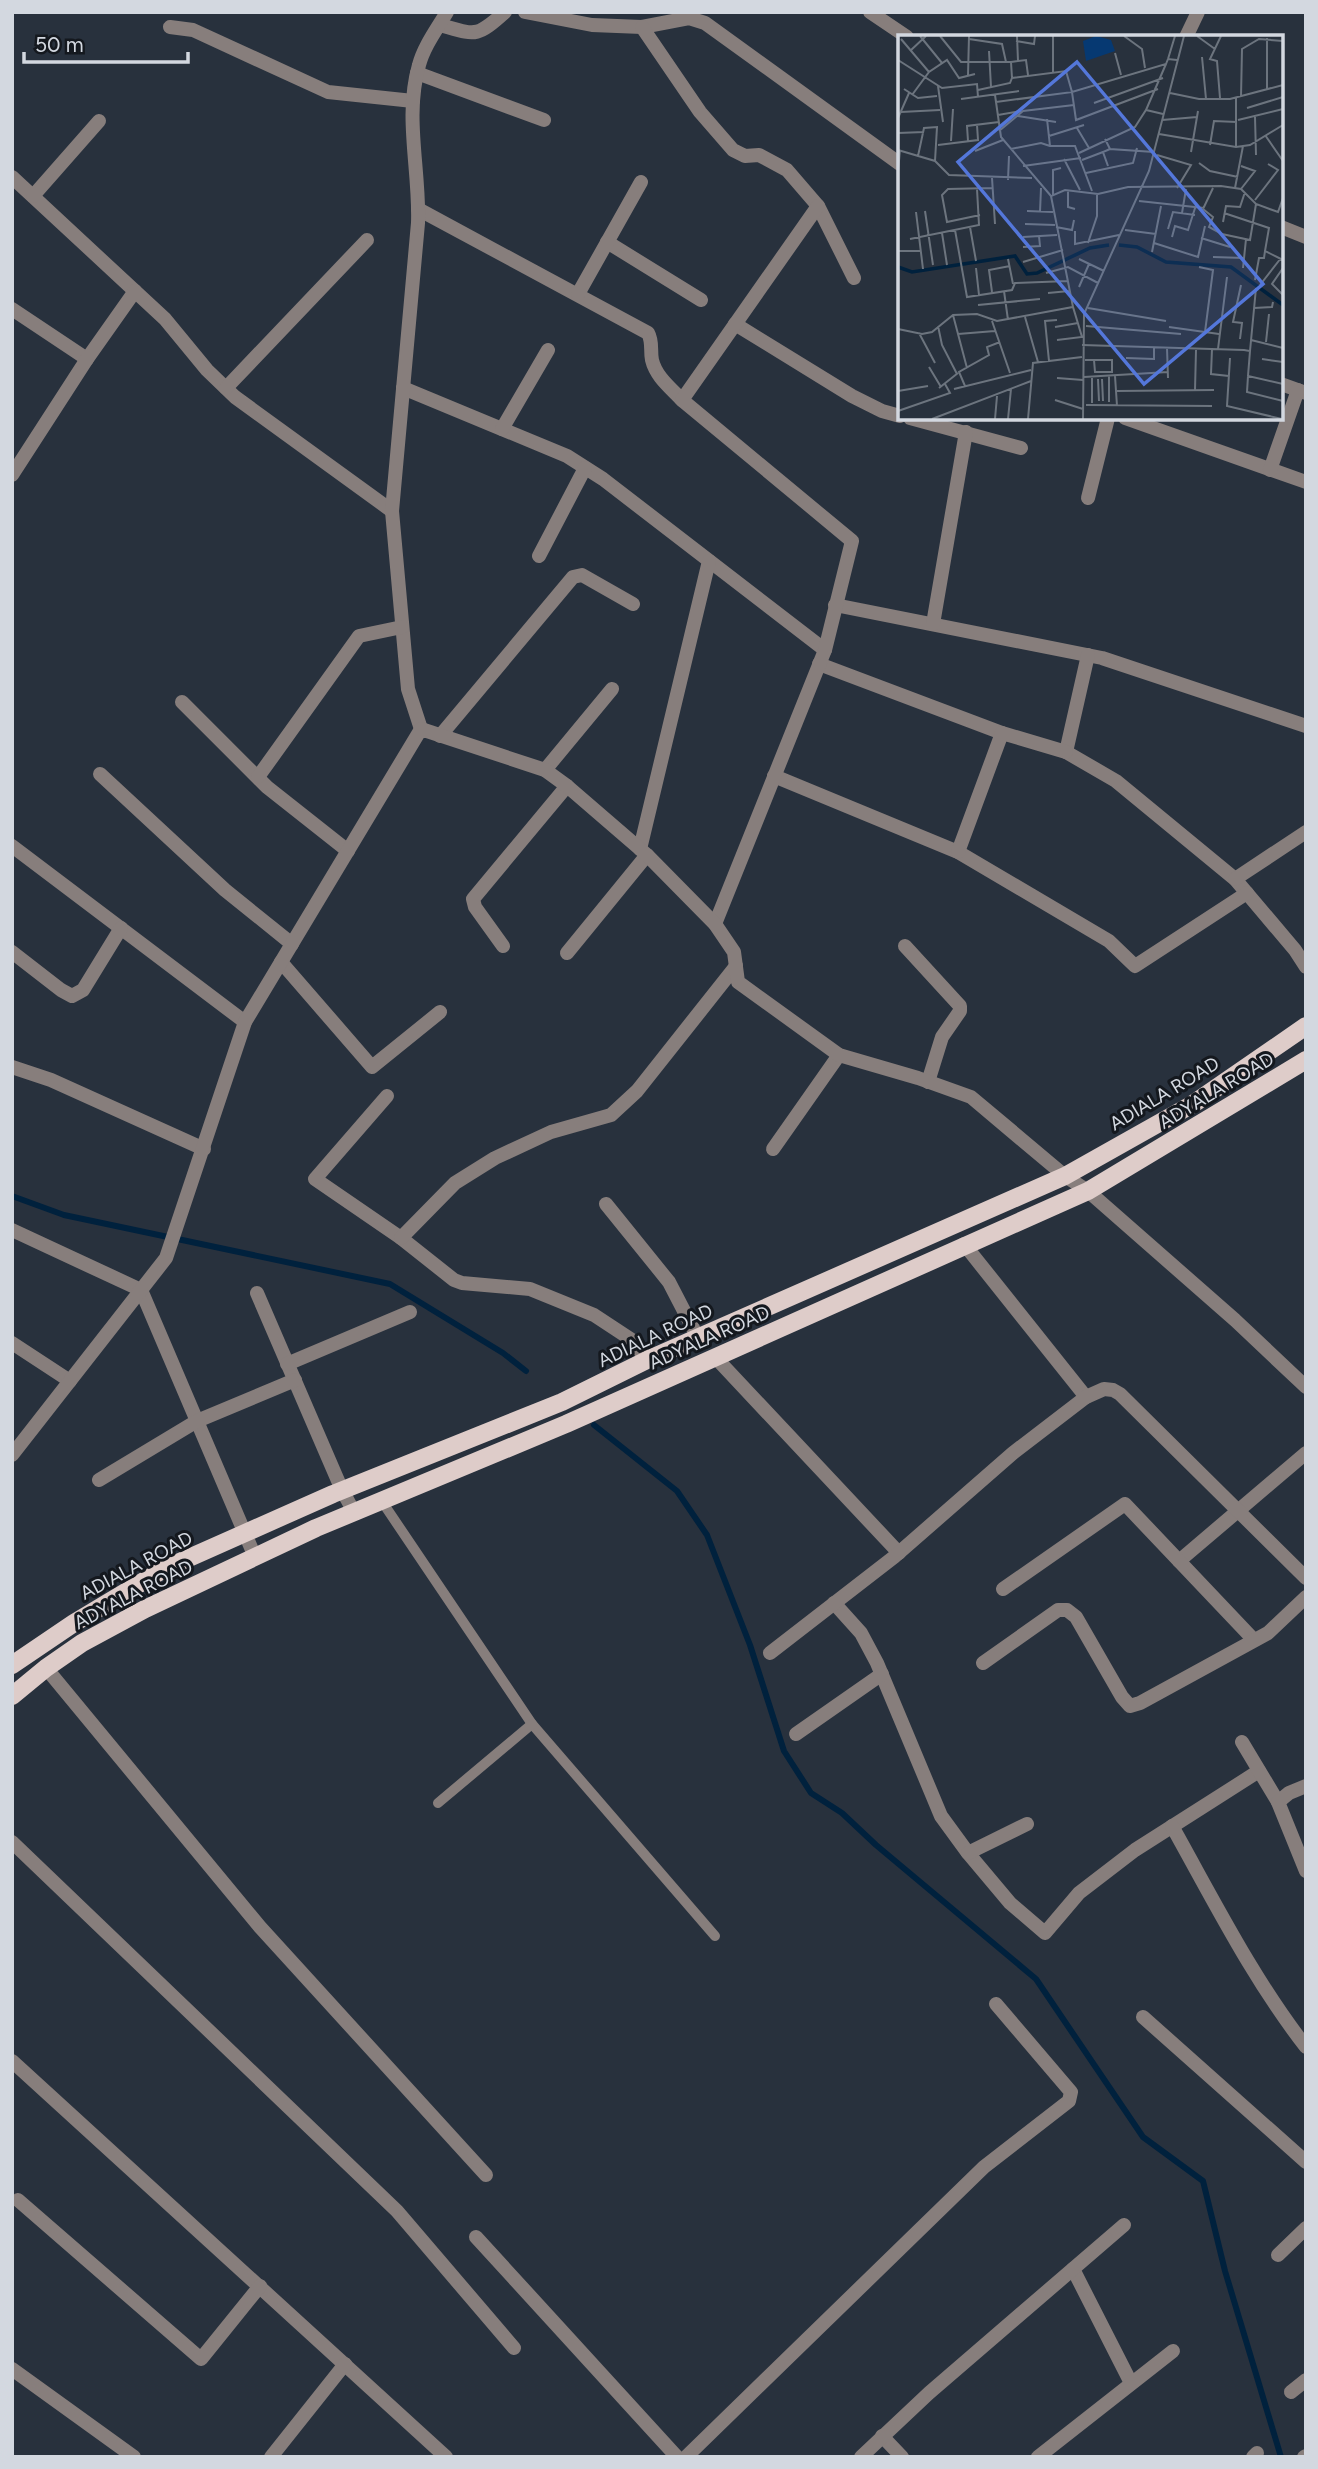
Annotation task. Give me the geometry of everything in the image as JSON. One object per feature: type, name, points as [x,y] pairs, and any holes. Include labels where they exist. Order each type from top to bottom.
[{"type":"main road","name":"ADIALA ROAD","points":[[12,1665],[74,1623],[164,1569],[342,1490],[562,1402],[647,1360],[1065,1176],[1193,1104],[1306,1026]]},
{"type":"main road","name":"ADYALA ROAD","points":[[12,1696],[82,1643],[255,1556],[716,1358],[964,1244],[1088,1191],[1306,1060]]},
{"type":"street","points":[[13,1453],[166,1258],[182,1217],[191,1178],[204,1149],[245,1022],[421,729],[408,689],[391,511],[418,209],[412,102],[417,73],[426,46],[444,18],[469,33],[482,32],[505,12]]},
{"type":"street","points":[[525,12],[592,25],[642,27],[687,15],[705,23],[898,163]]},
{"type":"street","points":[[870,12],[905,35]]},
{"type":"street","points":[[1187,35],[1198,12]]},
{"type":"street","points":[[170,27],[194,30],[328,92],[412,102]]},
{"type":"street","points":[[642,27],[700,112],[733,150],[745,156],[759,155],[787,170],[818,206],[854,278]]},
{"type":"street","points":[[417,73],[544,120]]},
{"type":"street","points":[[33,196],[99,121]]},
{"type":"street","points":[[12,177],[165,319],[226,388],[391,511]]},
{"type":"street","points":[[578,294],[641,182]]},
{"type":"street","points":[[682,400],[818,206]]},
{"type":"street","points":[[418,209],[648,332],[652,339],[652,359],[659,377],[682,400],[852,541],[825,650],[715,924]]},
{"type":"street","points":[[1283,228],[1306,237]]},
{"type":"street","points":[[226,388],[367,240]]},
{"type":"street","points":[[607,242],[701,300]]},
{"type":"street","points":[[12,475],[87,359],[135,291]]},
{"type":"street","points":[[12,309],[87,359]]},
{"type":"street","points":[[735,324],[852,396],[898,415]]},
{"type":"street","points":[[502,429],[548,350]]},
{"type":"street","points":[[1270,470],[1302,392],[1283,385]]},
{"type":"street","points":[[403,388],[567,456],[825,650]]},
{"type":"street","points":[[919,420],[1021,448]]},
{"type":"street","points":[[1088,498],[1108,420]]},
{"type":"street","points":[[1131,420],[1306,482]]},
{"type":"street","points":[[933,624],[966,432]]},
{"type":"street","points":[[539,556],[586,468]]},
{"type":"street","points":[[567,953],[644,852],[709,561]]},
{"type":"street","points":[[440,736],[573,577],[582,575],[634,604]]},
{"type":"street","points":[[835,605],[1102,658],[1306,726]]},
{"type":"street","points":[[258,777],[359,636],[402,627]]},
{"type":"street","points":[[1066,751],[1088,655]]},
{"type":"street","points":[[819,664],[1002,733],[1066,751],[1116,782],[1235,879],[1295,950],[1306,967]]},
{"type":"street","points":[[545,770],[612,690]]},
{"type":"street","points":[[182,702],[258,777],[348,851]]},
{"type":"street","points":[[421,729],[545,770],[567,786],[644,852],[715,924],[734,953],[738,982],[839,1055],[971,1097],[1065,1176],[1088,1191],[1235,1320],[1306,1387]]},
{"type":"street","points":[[958,852],[1002,733]]},
{"type":"street","points":[[100,774],[225,890],[292,944]]},
{"type":"street","points":[[774,776],[958,852],[1110,941],[1135,966],[1247,892]]},
{"type":"street","points":[[503,946],[475,907],[473,899],[567,786]]},
{"type":"street","points":[[1235,879],[1306,831]]},
{"type":"street","points":[[12,846],[245,1022]]},
{"type":"street","points":[[12,952],[72,996],[83,990],[121,928]]},
{"type":"street","points":[[905,946],[960,1006],[960,1011],[942,1037],[928,1082]]},
{"type":"street","points":[[281,962],[372,1067],[440,1012]]},
{"type":"street","points":[[401,1238],[455,1183],[495,1158],[551,1132],[611,1115],[637,1091],[736,966]]},
{"type":"street","points":[[773,1149],[839,1055]]},
{"type":"street","points":[[12,1067],[51,1080],[204,1149]]},
{"type":"street","points":[[387,1096],[315,1179],[401,1238],[454,1280],[530,1289],[594,1315],[632,1340],[647,1360]]},
{"type":"street","points":[[606,1204],[669,1282],[698,1338]]},
{"type":"street","points":[[12,1230],[141,1290],[255,1556]]},
{"type":"street","points":[[964,1244],[1086,1397]]},
{"type":"street","points":[[257,1293],[354,1512]]},
{"type":"street","points":[[287,1364],[410,1312]]},
{"type":"street","points":[[12,1343],[70,1381]]},
{"type":"street","points":[[716,1358],[899,1553]]},
{"type":"street","points":[[1290,1372],[1306,1365]]},
{"type":"street","points":[[99,1480],[197,1421],[295,1380]]},
{"type":"street","points":[[769,1653],[899,1553],[1013,1453],[1086,1397],[1104,1389],[1120,1394],[1306,1578]]},
{"type":"street","points":[[1179,1561],[1306,1453]]},
{"type":"street","points":[[1003,1589],[1125,1504],[1254,1640]]},
{"type":"street","points":[[983,1662],[1058,1610],[1067,1610],[1076,1617],[1122,1697],[1130,1706],[1268,1633],[1306,1597]]},
{"type":"street","points":[[834,1603],[861,1633],[882,1674],[941,1816],[1010,1903],[1045,1933],[1079,1893],[1135,1850],[1259,1771]]},
{"type":"street","points":[[46,1668],[260,1927],[486,2175]]},
{"type":"street","points":[[796,1734],[882,1674]]},
{"type":"street","points":[[1242,1742],[1278,1802],[1306,1871]]},
{"type":"street","points":[[1278,1802],[1289,1793],[1306,1787]]},
{"type":"street","points":[[968,1853],[1027,1824]]},
{"type":"street","points":[[1172,1826],[1248,1963],[1287,2024],[1306,2047]]},
{"type":"street","points":[[12,1842],[397,2211],[514,2348]]},
{"type":"street","points":[[686,2457],[984,2167],[1069,2101],[1071,2092],[996,2004]]},
{"type":"street","points":[[1143,2017],[1306,2162]]},
{"type":"street","points":[[12,2061],[446,2457]]},
{"type":"street","points":[[18,2200],[201,2359],[260,2287]]},
{"type":"street","points":[[861,2457],[929,2393],[1124,2225]]},
{"type":"street","points":[[1278,2255],[1306,2228]]},
{"type":"street","points":[[476,2236],[677,2457]]},
{"type":"street","points":[[1073,2269],[1131,2383]]},
{"type":"street","points":[[1038,2457],[1173,2351]]},
{"type":"street","points":[[271,2457],[345,2364]]},
{"type":"street","points":[[12,2369],[134,2457]]},
{"type":"street","points":[[1291,2392],[1306,2380]]},
{"type":"street","points":[[883,2436],[902,2457]]},
{"type":"lane","points":[[381,1500],[532,1724],[715,1936]]},
{"type":"lane","points":[[438,1803],[532,1724]]},
{"type":"waterway","points":[[12,1196],[64,1215],[390,1284],[503,1353],[526,1371]]},
{"type":"waterway","points":[[594,1425],[677,1491],[707,1535],[750,1645],[784,1751],[811,1793],[842,1813],[876,1845],[1036,1979],[1143,2137],[1203,2181],[1225,2271],[1281,2457]]}]
